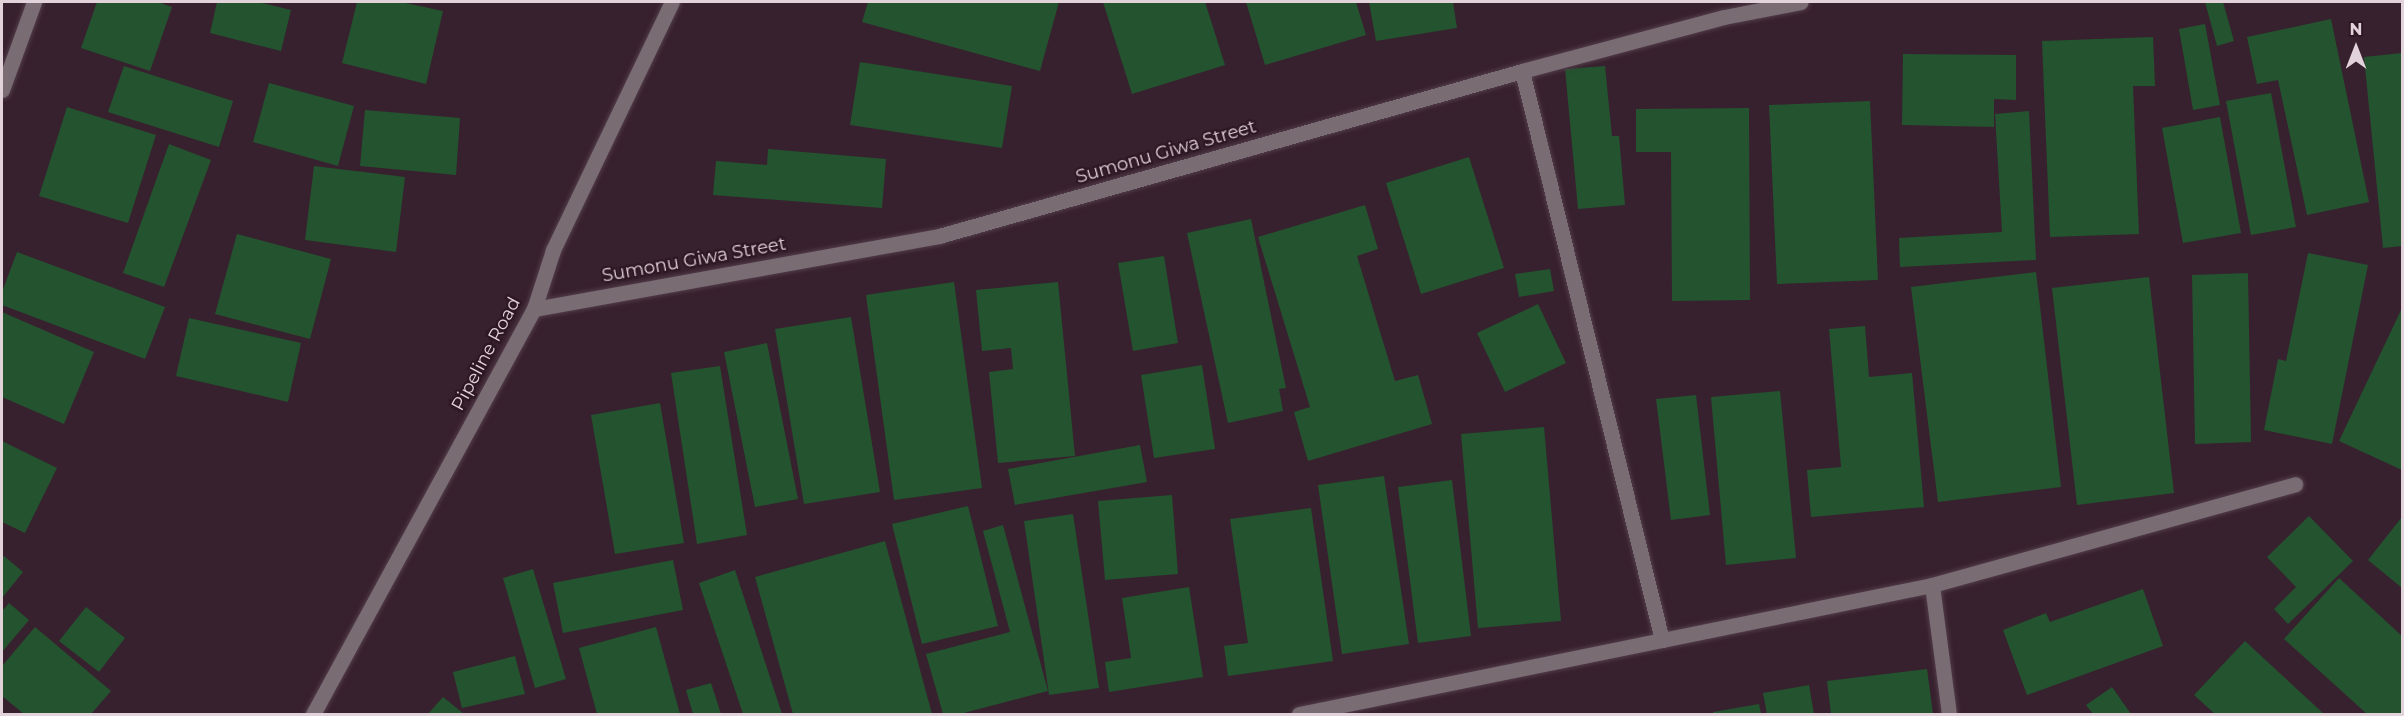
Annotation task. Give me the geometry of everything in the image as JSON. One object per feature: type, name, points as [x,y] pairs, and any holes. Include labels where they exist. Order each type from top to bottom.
[{"type":"street","points":[[2,90],[34,2]]},
{"type":"street","name":"Pipeline Road","points":[[313,714],[534,309],[553,250],[672,2]]},
{"type":"street","name":"Sumonu Giwa Street","points":[[534,309],[939,236],[1522,71],[1724,17],[1801,2]]},
{"type":"street","points":[[1522,71],[1662,640]]},
{"type":"street","points":[[1299,714],[1932,585],[2295,484]]},
{"type":"street","points":[[1932,585],[1949,714]]},
{"type":"building","points":[[97,2],[158,2],[172,7],[150,71],[81,48]]},
{"type":"building","points":[[217,2],[258,2],[291,10],[281,51],[210,33]]},
{"type":"building","points":[[357,2],[401,2],[443,11],[426,84],[342,63]]},
{"type":"building","points":[[868,2],[1059,2],[1040,71],[862,22]]},
{"type":"building","points":[[1103,2],[1205,2],[1225,65],[1132,94]]},
{"type":"building","points":[[1246,2],[1356,2],[1366,35],[1265,65]]},
{"type":"building","points":[[1369,2],[1453,2],[1457,28],[1376,41]]},
{"type":"building","points":[[2205,2],[2223,2],[2234,41],[2217,46]]},
{"type":"building","points":[[2331,19],[2369,202],[2307,215],[2278,80],[2257,84],[2247,37]]},
{"type":"building","points":[[2205,24],[2220,105],[2193,110],[2179,29]]},
{"type":"building","points":[[2153,37],[2155,86],[2133,86],[2139,234],[2050,237],[2042,41]]},
{"type":"building","points":[[2402,53],[2402,246],[2383,248],[2364,57]]},
{"type":"building","points":[[1903,54],[2016,55],[2016,100],[1994,99],[1994,127],[1902,125]]},
{"type":"building","points":[[860,62],[1012,86],[1002,148],[850,125]]},
{"type":"building","points":[[124,66],[233,101],[219,147],[108,112]]},
{"type":"building","points":[[1605,66],[1612,136],[1619,136],[1625,205],[1578,209],[1565,69]]},
{"type":"building","points":[[269,83],[354,106],[338,166],[253,142]]},
{"type":"building","points":[[2271,93],[2296,227],[2251,235],[2226,101]]},
{"type":"building","points":[[1870,101],[1878,280],[1777,284],[1769,105]]},
{"type":"building","points":[[67,107],[156,135],[128,223],[39,196]]},
{"type":"building","points":[[1749,108],[1750,300],[1672,301],[1671,152],[1636,152],[1636,109]]},
{"type":"building","points":[[365,110],[460,118],[456,175],[360,166]]},
{"type":"building","points":[[2029,111],[2036,260],[1900,267],[1899,238],[2002,232],[1995,114]]},
{"type":"building","points":[[2220,117],[2241,233],[2183,243],[2162,128]]},
{"type":"building","points":[[169,144],[211,160],[164,287],[123,273]]},
{"type":"building","points":[[768,149],[886,159],[882,208],[713,195],[716,161],[767,165]]},
{"type":"building","points":[[1469,157],[1504,268],[1421,294],[1386,183]]},
{"type":"building","points":[[314,166],[405,177],[396,252],[305,240]]},
{"type":"building","points":[[1365,205],[1378,249],[1357,256],[1395,381],[1418,375],[1432,424],[1308,461],[1294,412],[1310,407],[1258,237]]},
{"type":"building","points":[[1251,219],[1286,388],[1279,389],[1283,411],[1228,423],[1187,233]]},
{"type":"building","points":[[237,234],[331,259],[310,339],[215,314]]},
{"type":"building","points":[[17,252],[165,307],[145,359],[2,305],[2,292]]},
{"type":"building","points":[[2308,253],[2368,265],[2332,444],[2264,430],[2278,359],[2286,361]]},
{"type":"building","points":[[1164,256],[1178,343],[1133,351],[1118,263]]},
{"type":"building","points":[[1550,269],[1554,291],[1519,297],[1515,274]]},
{"type":"building","points":[[2036,272],[2061,487],[1938,502],[1911,287]]},
{"type":"building","points":[[2248,273],[2251,442],[2195,444],[2192,275]]},
{"type":"building","points":[[2149,277],[2174,493],[2077,505],[2052,288]]},
{"type":"building","points":[[954,282],[982,488],[894,500],[866,295]]},
{"type":"building","points":[[1058,282],[1075,456],[998,463],[989,372],[1013,369],[1011,348],[982,351],[976,290]]},
{"type":"building","points":[[1538,304],[1566,363],[1505,392],[1477,333]]},
{"type":"building","points":[[2402,308],[2402,470],[2339,441]]},
{"type":"building","points":[[2,312],[94,352],[64,424],[2,397]]},
{"type":"building","points":[[851,317],[880,492],[804,504],[775,329]]},
{"type":"building","points":[[189,318],[301,343],[288,402],[176,376]]},
{"type":"building","points":[[1865,326],[1869,377],[1912,373],[1924,507],[1811,517],[1807,470],[1841,467],[1829,329]]},
{"type":"building","points":[[767,343],[798,499],[755,507],[724,352]]},
{"type":"building","points":[[1202,365],[1215,449],[1154,458],[1141,375]]},
{"type":"building","points":[[720,366],[747,535],[697,544],[671,373]]},
{"type":"building","points":[[1780,391],[1796,558],[1726,565],[1711,397]]},
{"type":"building","points":[[1696,395],[1710,515],[1671,520],[1656,399]]},
{"type":"building","points":[[660,403],[684,543],[615,554],[591,415]]},
{"type":"building","points":[[1544,427],[1561,621],[1478,628],[1461,434]]},
{"type":"building","points":[[2,441],[57,468],[25,533],[2,522]]},
{"type":"building","points":[[1140,445],[1147,482],[1015,505],[1008,469]]},
{"type":"building","points":[[1384,476],[1409,644],[1342,654],[1318,485]]},
{"type":"building","points":[[1452,480],[1471,636],[1418,643],[1398,487]]},
{"type":"building","points":[[1172,495],[1178,574],[1105,580],[1098,501]]},
{"type":"building","points":[[968,506],[998,626],[922,644],[892,524]]},
{"type":"building","points":[[1311,508],[1333,661],[1228,676],[1224,646],[1248,643],[1230,519]]},
{"type":"building","points":[[1073,514],[1099,688],[1049,695],[1024,521]]},
{"type":"building","points":[[2309,516],[2353,561],[2288,624],[2274,609],[2296,587],[2267,557]]},
{"type":"building","points":[[2402,517],[2402,588],[2368,560]]},
{"type":"building","points":[[1003,525],[1048,691],[960,714],[943,714],[926,654],[1010,632],[983,531]]},
{"type":"building","points":[[885,541],[932,714],[793,714],[755,577]]},
{"type":"building","points":[[4,556],[23,572],[2,598],[2,558]]},
{"type":"building","points":[[673,560],[683,610],[563,633],[553,583]]},
{"type":"building","points":[[533,569],[566,679],[535,688],[503,578]]},
{"type":"building","points":[[735,570],[782,714],[743,714],[699,583]]},
{"type":"building","points":[[2339,578],[2402,636],[2402,714],[2367,714],[2284,639]]},
{"type":"building","points":[[1189,587],[1203,677],[1109,692],[1105,662],[1131,658],[1122,598]]},
{"type":"building","points":[[2143,589],[2163,646],[2027,695],[2003,630],[2046,613],[2050,622]]},
{"type":"building","points":[[9,603],[29,620],[2,652],[2,611]]},
{"type":"building","points":[[86,607],[125,638],[99,672],[59,641]]},
{"type":"building","points":[[35,627],[111,691],[91,714],[24,714],[2,696],[2,666]]},
{"type":"building","points":[[656,627],[680,714],[597,714],[579,648]]},
{"type":"building","points":[[2245,641],[2324,714],[2215,714],[2194,695]]},
{"type":"building","points":[[515,656],[525,694],[462,708],[453,672]]},
{"type":"building","points":[[1927,669],[1933,714],[1831,714],[1827,681]]},
{"type":"building","points":[[711,683],[721,714],[693,714],[686,690]]},
{"type":"building","points":[[1809,685],[1814,714],[1767,714],[1763,693]]},
{"type":"building","points":[[2112,687],[2131,714],[2093,714],[2086,705]]},
{"type":"building","points":[[443,697],[464,714],[428,714]]},
{"type":"building","points":[[1759,704],[1761,714],[1713,714],[1713,712]]}]
